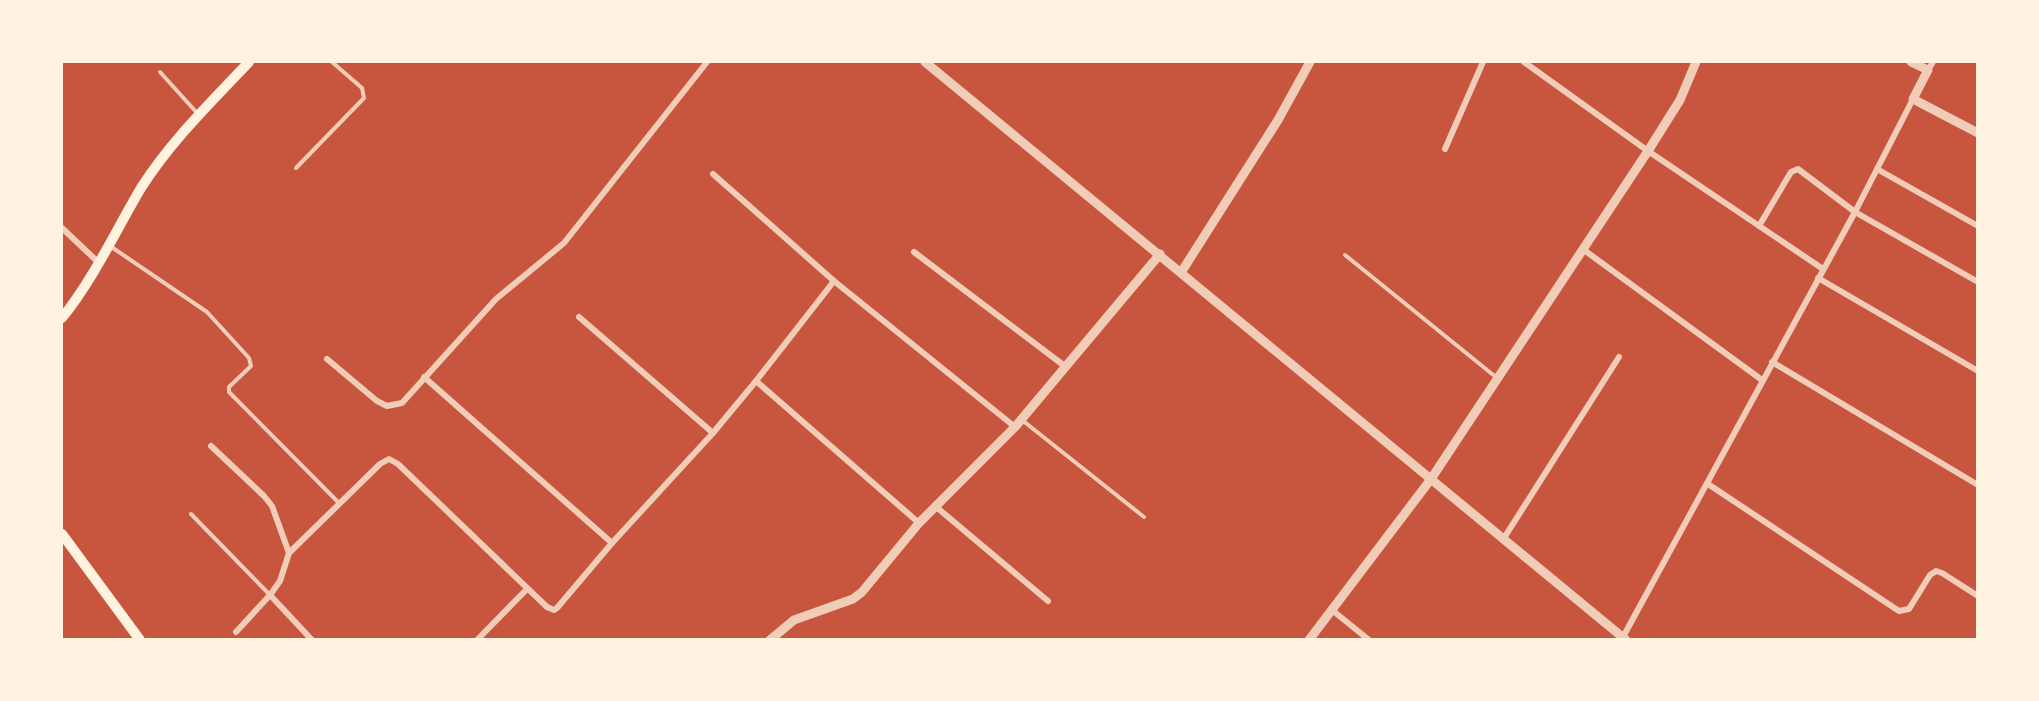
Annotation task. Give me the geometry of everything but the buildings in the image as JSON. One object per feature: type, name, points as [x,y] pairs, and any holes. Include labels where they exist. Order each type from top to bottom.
[{"type":"main road","points":[[62,318],[78,298],[142,188],[170,147],[198,114],[249,62]]},
{"type":"main road","points":[[62,534],[140,639]]},
{"type":"street","points":[[327,359],[376,401],[387,406],[402,403],[496,299],[564,243],[707,62]]},
{"type":"street","points":[[925,62],[1182,271],[1625,638],[1762,380],[1855,212],[1930,66],[1911,62]]},
{"type":"street","points":[[1182,271],[1278,120],[1310,62]]},
{"type":"street","points":[[1445,148],[1483,62]]},
{"type":"street","points":[[1524,62],[1648,151],[1823,269]]},
{"type":"street","points":[[1309,639],[1431,479],[1648,151],[1680,100],[1696,62]]},
{"type":"street","points":[[1913,99],[1976,130]]},
{"type":"street","points":[[1759,226],[1791,172],[1796,169],[1855,212],[1977,282]]},
{"type":"street","points":[[1877,169],[1977,226]]},
{"type":"street","points":[[713,174],[834,280],[1018,423]]},
{"type":"street","points":[[62,228],[99,263]]},
{"type":"street","points":[[1584,250],[1762,380]]},
{"type":"street","points":[[914,252],[1066,367]]},
{"type":"street","points":[[770,639],[794,620],[853,599],[862,592],[919,523],[1018,423],[1160,254]]},
{"type":"street","points":[[1818,278],[1977,371]]},
{"type":"street","points":[[236,632],[270,595],[279,581],[289,552],[384,460],[388,459],[393,461],[546,607],[554,610],[713,433],[834,280]]},
{"type":"street","points":[[579,317],[713,433]]},
{"type":"street","points":[[1504,538],[1619,357]]},
{"type":"street","points":[[1772,362],[1977,485]]},
{"type":"street","points":[[424,377],[612,543]]},
{"type":"street","points":[[756,381],[919,523]]},
{"type":"street","points":[[212,446],[272,506],[289,552]]},
{"type":"street","points":[[1708,484],[1899,611],[1909,609],[1930,575],[1936,571],[1977,596]]},
{"type":"street","points":[[935,506],[1048,601]]},
{"type":"street","points":[[477,639],[527,589]]},
{"type":"street","points":[[270,595],[312,639]]},
{"type":"street","points":[[1332,610],[1369,639]]},
{"type":"lane","points":[[296,168],[364,98],[362,88],[332,62]]},
{"type":"lane","points":[[160,72],[198,114]]},
{"type":"lane","points":[[109,245],[207,312],[249,358],[252,364],[231,385],[229,392],[339,503]]},
{"type":"lane","points":[[1344,255],[1497,378]]},
{"type":"lane","points":[[1018,423],[1144,517]]},
{"type":"lane","points":[[191,514],[270,595]]}]
